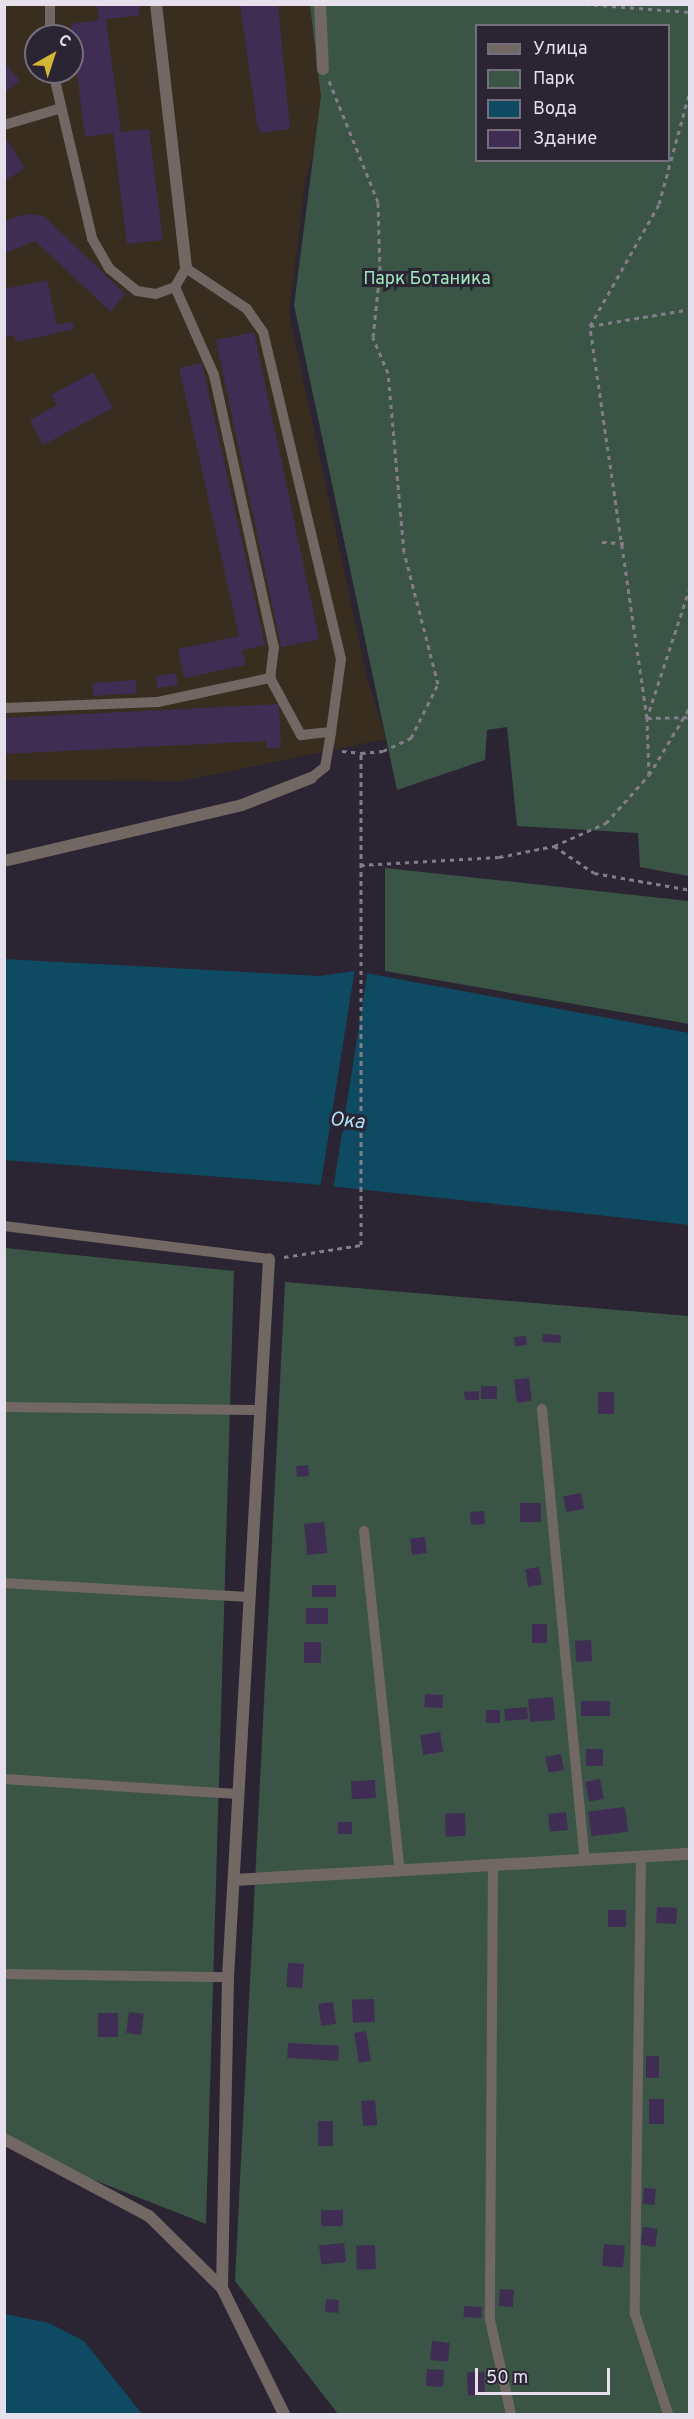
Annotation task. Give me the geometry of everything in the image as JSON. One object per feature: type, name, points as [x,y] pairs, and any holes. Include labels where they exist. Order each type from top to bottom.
[{"type":"street","points":[[156,4],[186,268]]},
{"type":"street","points":[[320,4],[323,69]]},
{"type":"street","points":[[4,861],[242,805],[311,778]]},
{"type":"street","points":[[222,2288],[228,1977],[269,1260]]},
{"type":"street","points":[[234,1880],[690,1854]]},
{"type":"street","points":[[4,2139],[149,2216],[222,2288],[284,2415]]},
{"type":"lane","points":[[50,4],[50,24]]},
{"type":"lane","points":[[55,84],[58,109],[92,238],[109,268],[137,291],[156,294],[175,287],[186,268],[247,309],[263,332],[341,659],[325,766],[311,778]]},
{"type":"lane","points":[[4,125],[58,109]]},
{"type":"lane","points":[[175,287],[214,375],[274,647],[270,678],[301,735],[331,732]]},
{"type":"lane","points":[[4,708],[158,702],[270,678]]},
{"type":"lane","points":[[4,1226],[269,1260]]},
{"type":"lane","points":[[4,1407],[260,1410]]},
{"type":"lane","points":[[542,1409],[585,1860]]},
{"type":"lane","points":[[364,1531],[400,1870]]},
{"type":"lane","points":[[4,1583],[249,1598]]},
{"type":"lane","points":[[4,1779],[238,1794]]},
{"type":"lane","points":[[641,1857],[635,2314],[668,2415]]},
{"type":"lane","points":[[493,1865],[490,2320],[511,2415]]},
{"type":"lane","points":[[4,1974],[228,1977]]},
{"type":"path","points":[[585,4],[690,12]]},
{"type":"path","points":[[323,69],[378,202],[380,270],[374,337],[388,373],[404,552],[438,684],[411,738],[383,751],[361,753],[328,749]]},
{"type":"path","points":[[670,162],[690,91]]},
{"type":"path","points":[[649,775],[647,718],[624,543],[590,326],[658,204],[670,162]]},
{"type":"path","points":[[590,326],[690,309]]},
{"type":"path","points":[[602,542],[624,543]]},
{"type":"path","points":[[647,718],[690,587]]},
{"type":"path","points":[[360,865],[499,857],[554,846],[606,823],[649,775],[690,707]]},
{"type":"path","points":[[647,718],[690,717]]},
{"type":"path","points":[[269,1260],[361,1245],[361,753]]},
{"type":"path","points":[[554,846],[594,873],[690,890]]},
{"type":"shaded area","points":[[5,5],[315,5],[332,84],[305,182],[289,314],[367,678],[386,739],[182,781],[5,780]]},
{"type":"green space","name":"Парк Ботаника","points":[[310,5],[689,5],[688,876],[640,867],[638,833],[517,826],[507,727],[487,730],[485,760],[397,790],[294,305],[321,96]]},
{"type":"green space","points":[[385,868],[689,901],[689,1024],[385,971]]},
{"type":"green space","points":[[5,1248],[234,1271],[206,2224],[5,2145]]},
{"type":"green space","points":[[285,1282],[689,1316],[689,2414],[338,2414],[235,2281]]},
{"type":"water","name":"Ока","points":[[4,959],[320,976],[354,971],[689,1033],[689,1225],[311,1184],[5,1160]]},
{"type":"water","points":[[5,2314],[49,2323],[84,2341],[142,2414],[5,2414]]},
{"type":"pier","points":[[355,968],[368,970],[333,1192],[320,1190]]},
{"type":"building","points":[[97,4],[139,4],[140,15],[106,19],[121,132],[149,129],[163,240],[127,244],[113,133],[85,137],[78,84],[84,84],[84,24],[71,24],[99,20]]},
{"type":"building","points":[[240,4],[278,4],[290,129],[261,133],[257,125]]},
{"type":"building","points":[[4,62],[20,81],[4,93]]},
{"type":"building","points":[[5,137],[25,168],[5,181]]},
{"type":"building","points":[[26,214],[44,216],[125,294],[111,312],[35,241],[4,254],[4,221]]},
{"type":"building","points":[[47,280],[57,325],[72,322],[74,329],[16,342],[14,335],[4,337],[4,289]]},
{"type":"building","points":[[254,332],[319,639],[281,647],[216,340]]},
{"type":"building","points":[[202,363],[265,645],[242,650],[246,665],[184,678],[178,649],[239,636],[179,368]]},
{"type":"building","points":[[93,372],[113,408],[43,445],[30,420],[57,405],[51,395]]},
{"type":"building","points":[[176,673],[178,685],[157,688],[155,676]]},
{"type":"building","points":[[136,680],[137,693],[93,696],[92,683]]},
{"type":"building","points":[[279,704],[281,748],[266,748],[266,741],[4,754],[4,718]]},
{"type":"building","points":[[543,1334],[561,1335],[561,1343],[543,1342]]},
{"type":"building","points":[[526,1336],[527,1345],[515,1346],[514,1337]]},
{"type":"building","points":[[529,1378],[532,1401],[517,1403],[514,1380]]},
{"type":"building","points":[[481,1386],[497,1386],[497,1399],[481,1399]]},
{"type":"building","points":[[479,1391],[479,1400],[465,1400],[464,1392]]},
{"type":"building","points":[[598,1392],[614,1392],[614,1414],[598,1414]]},
{"type":"building","points":[[308,1465],[309,1476],[297,1477],[296,1466]]},
{"type":"building","points":[[581,1493],[584,1509],[566,1512],[563,1496]]},
{"type":"building","points":[[520,1503],[541,1503],[541,1522],[520,1522]]},
{"type":"building","points":[[484,1511],[485,1524],[471,1525],[470,1512]]},
{"type":"building","points":[[324,1522],[327,1553],[307,1555],[304,1524]]},
{"type":"building","points":[[425,1537],[427,1553],[412,1555],[410,1539]]},
{"type":"building","points":[[539,1567],[542,1585],[528,1587],[525,1569]]},
{"type":"building","points":[[312,1585],[336,1585],[336,1597],[312,1597]]},
{"type":"building","points":[[306,1608],[328,1608],[328,1624],[306,1624]]},
{"type":"building","points":[[532,1624],[547,1624],[547,1643],[532,1643]]},
{"type":"building","points":[[591,1640],[592,1661],[576,1662],[575,1641]]},
{"type":"building","points":[[304,1642],[321,1642],[321,1663],[304,1663]]},
{"type":"building","points":[[425,1694],[443,1695],[442,1708],[424,1707]]},
{"type":"building","points":[[553,1697],[555,1720],[530,1722],[528,1699]]},
{"type":"building","points":[[581,1701],[610,1701],[610,1716],[581,1716]]},
{"type":"building","points":[[527,1707],[528,1719],[505,1721],[504,1709]]},
{"type":"building","points":[[486,1710],[500,1710],[500,1723],[486,1723]]},
{"type":"building","points":[[440,1732],[443,1752],[423,1755],[420,1735]]},
{"type":"building","points":[[586,1749],[603,1749],[603,1766],[586,1766]]},
{"type":"building","points":[[561,1754],[564,1770],[548,1773],[545,1757]]},
{"type":"building","points":[[600,1779],[604,1799],[589,1801],[585,1782]]},
{"type":"building","points":[[375,1780],[376,1798],[352,1799],[351,1781]]},
{"type":"building","points":[[625,1807],[628,1832],[591,1836],[588,1812]]},
{"type":"building","points":[[566,1812],[568,1830],[550,1832],[548,1814]]},
{"type":"building","points":[[465,1813],[466,1836],[446,1837],[445,1814]]},
{"type":"building","points":[[338,1822],[352,1822],[352,1834],[338,1834]]},
{"type":"building","points":[[657,1907],[677,1908],[676,1924],[656,1923]]},
{"type":"building","points":[[608,1910],[626,1910],[626,1927],[608,1927]]},
{"type":"building","points":[[288,1963],[304,1964],[302,1988],[286,1987]]},
{"type":"building","points":[[374,1999],[375,2022],[353,2023],[352,2000]]},
{"type":"building","points":[[333,2002],[336,2024],[321,2026],[318,2004]]},
{"type":"building","points":[[129,2012],[144,2014],[141,2035],[126,2033]]},
{"type":"building","points":[[98,2013],[118,2013],[118,2037],[98,2037]]},
{"type":"building","points":[[366,2031],[371,2061],[359,2063],[354,2033]]},
{"type":"building","points":[[288,2043],[339,2046],[338,2061],[287,2058]]},
{"type":"building","points":[[646,2056],[659,2056],[659,2078],[646,2078]]},
{"type":"building","points":[[649,2099],[664,2099],[664,2124],[649,2124]]},
{"type":"building","points":[[375,2100],[377,2125],[363,2126],[361,2101]]},
{"type":"building","points":[[318,2121],[333,2121],[333,2146],[318,2146]]},
{"type":"building","points":[[644,2188],[656,2189],[655,2205],[643,2204]]},
{"type":"building","points":[[321,2210],[343,2210],[343,2226],[321,2226]]},
{"type":"building","points":[[643,2227],[658,2229],[655,2247],[640,2245]]},
{"type":"building","points":[[344,2243],[346,2262],[321,2265],[319,2246]]},
{"type":"building","points":[[604,2244],[625,2246],[623,2268],[602,2266]]},
{"type":"building","points":[[375,2245],[376,2269],[357,2270],[356,2246]]},
{"type":"building","points":[[500,2289],[514,2290],[513,2307],[499,2306]]},
{"type":"building","points":[[326,2299],[339,2300],[338,2313],[325,2312]]},
{"type":"building","points":[[464,2306],[482,2307],[481,2318],[463,2317]]},
{"type":"building","points":[[432,2341],[450,2343],[448,2362],[430,2360]]},
{"type":"building","points":[[427,2369],[444,2370],[443,2387],[426,2386]]},
{"type":"building","points":[[484,2372],[485,2395],[468,2396],[467,2373]]}]
